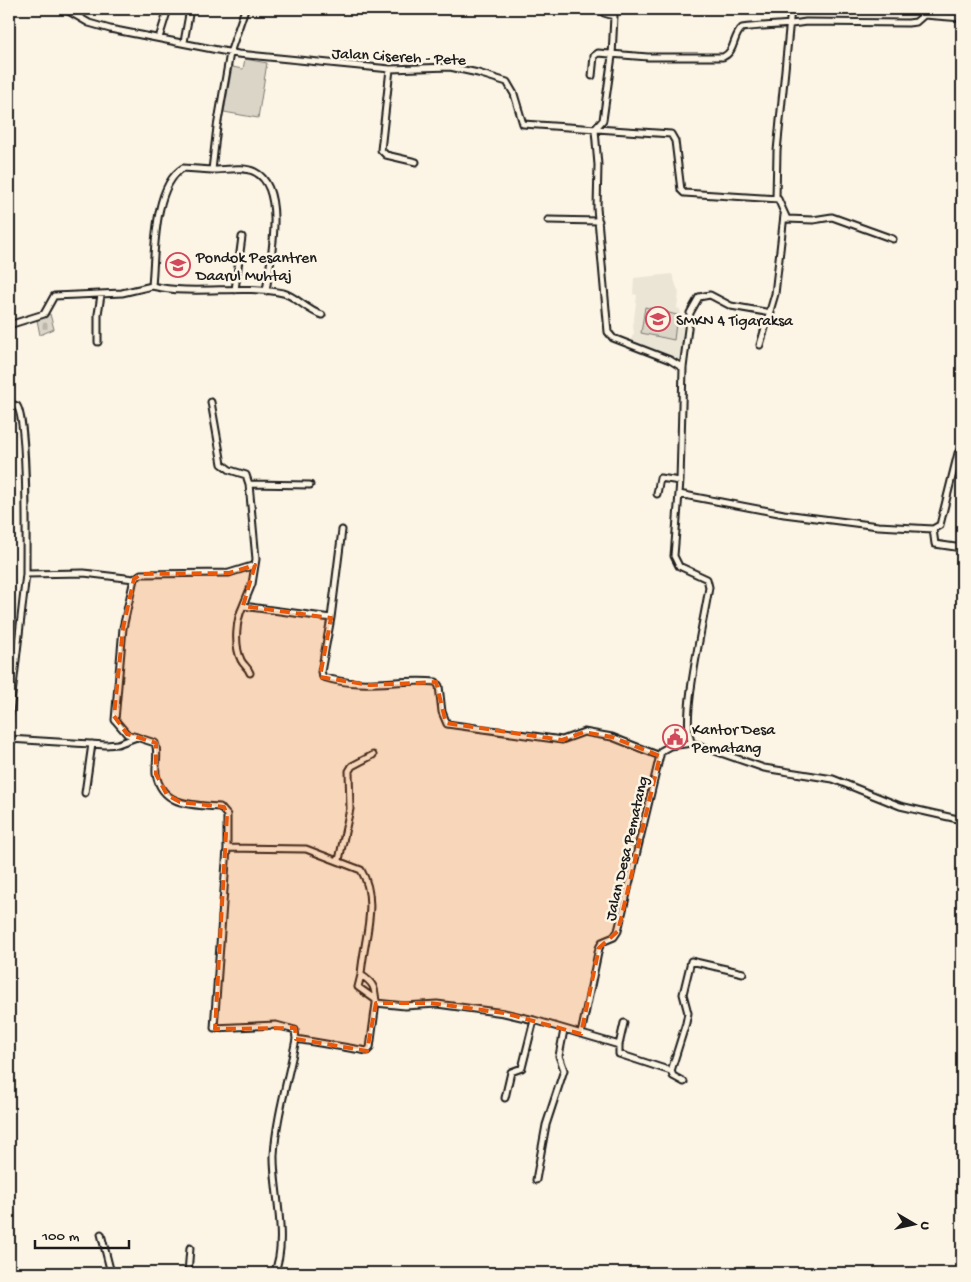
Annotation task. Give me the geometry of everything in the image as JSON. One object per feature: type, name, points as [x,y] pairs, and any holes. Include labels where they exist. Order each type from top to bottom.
[{"type":"street","name":"Jalan Cisereh - Pete","points":[[65,9],[89,23],[230,53],[390,70],[450,68],[498,78],[506,82],[512,90],[522,123],[595,130]]},
{"type":"street","points":[[159,38],[168,9]]},
{"type":"street","points":[[184,42],[190,9]]},
{"type":"street","points":[[212,170],[217,127],[230,53],[245,9]]},
{"type":"street","points":[[602,9],[604,13],[614,16],[612,56],[603,120],[595,130],[598,165],[598,221],[604,303],[610,335],[613,338],[677,363],[683,368]]},
{"type":"street","points":[[776,198],[777,151],[791,9]]},
{"type":"street","points":[[592,76],[594,56],[596,54],[723,58],[730,52],[736,35],[742,28],[761,25],[789,25],[806,22],[908,23],[916,22],[924,15],[962,18]]},
{"type":"street","points":[[390,70],[381,150],[386,155],[416,162]]},
{"type":"street","points":[[595,130],[671,134],[675,142],[681,190],[684,193],[776,198],[780,200],[784,215],[771,313],[760,345]]},
{"type":"street","points":[[152,286],[161,208],[168,183],[183,168],[254,172],[261,176],[269,189],[274,210],[266,291]]},
{"type":"street","points":[[784,215],[789,219],[806,220],[832,216],[893,239]]},
{"type":"street","points":[[548,220],[598,221]]},
{"type":"street","points":[[235,290],[242,237]]},
{"type":"street","points":[[9,325],[44,314],[54,296],[101,295],[139,290],[152,286],[163,288],[266,291],[290,295],[308,310],[322,315]]},
{"type":"street","points":[[98,342],[98,314],[101,295]]},
{"type":"street","points":[[771,313],[731,306],[710,295],[699,297],[690,313],[683,368],[680,481],[674,556],[679,566],[702,575],[708,582],[688,726],[692,743],[764,768],[833,779],[900,806],[962,820]]},
{"type":"street","points":[[211,402],[222,464],[230,470],[246,475],[248,484],[255,565],[252,584],[236,629],[241,660],[247,666],[250,673]]},
{"type":"street","points":[[9,403],[17,406],[20,416],[24,465],[26,574],[9,721]]},
{"type":"street","points":[[679,494],[784,514],[878,526],[933,529],[940,525],[958,453],[962,450]]},
{"type":"street","points":[[656,494],[660,478],[680,481]]},
{"type":"street","points":[[248,484],[310,485]]},
{"type":"street","points":[[933,529],[935,544],[962,548]]},
{"type":"street","points":[[342,530],[331,618],[321,672],[324,676],[370,685],[394,682],[436,682],[439,686],[443,718],[447,724],[562,740],[579,733],[589,733],[612,737],[660,756]]},
{"type":"street","points":[[26,574],[84,574],[134,579],[141,574],[229,573],[255,565]]},
{"type":"street","points":[[134,579],[123,628],[114,716],[117,724],[124,731],[153,742],[156,746],[156,774],[159,785],[167,795],[180,802],[220,807],[226,811],[227,848],[214,1028],[258,1025],[293,1027],[296,1039],[274,1154],[280,1222],[279,1254],[274,1273]]},
{"type":"street","points":[[243,606],[331,618]]},
{"type":"street","points":[[9,739],[118,744],[137,737]]},
{"type":"street","name":"Jalan Desa Pematang","points":[[581,1034],[602,942],[614,937],[618,931],[661,751],[665,748],[692,743]]},
{"type":"street","points":[[85,793],[92,744]]},
{"type":"street","points":[[339,860],[350,808],[349,770],[352,766],[373,756]]},
{"type":"street","points":[[227,848],[306,849],[361,870],[369,897],[369,923],[358,987],[376,1001],[405,1006],[437,1004],[534,1020],[618,1046]]},
{"type":"street","points":[[684,1082],[673,1076],[671,1071],[687,1018],[687,1007],[683,1001],[682,994],[691,961],[743,973]]},
{"type":"street","points":[[296,1039],[368,1050],[376,1001],[375,987],[371,981],[361,975]]},
{"type":"street","points":[[504,1098],[511,1072],[522,1068],[534,1020]]},
{"type":"street","points":[[624,1023],[618,1052],[622,1056],[671,1071]]},
{"type":"street","points":[[536,1180],[546,1125],[564,1070],[559,1056],[564,1030]]},
{"type":"street","points":[[101,1234],[111,1273]]},
{"type":"street","points":[[188,1273],[190,1248]]},
{"type":"highlighted area","points":[[255,565],[243,606],[331,618],[320,677],[370,685],[436,682],[446,723],[562,740],[584,732],[612,737],[660,756],[618,931],[599,948],[581,1034],[504,1013],[430,1003],[376,1003],[367,1051],[296,1039],[295,1028],[215,1029],[227,815],[224,807],[180,802],[167,795],[156,774],[156,743],[127,734],[114,716],[123,628],[134,579],[141,574],[229,573]]},
{"type":"shaded area","name":"SMKN 4 Tigaraksa","points":[[672,274],[679,293],[677,308],[680,309],[683,324],[681,361],[670,359],[637,345],[631,339],[634,333],[633,326],[637,295],[633,294],[634,278]]},
{"type":"green space","points":[[245,59],[267,63],[258,118],[224,112],[232,67],[243,69]]},
{"type":"green space","points":[[645,307],[677,315],[674,340],[641,333]]},
{"type":"green space","points":[[50,314],[54,329],[40,335],[37,320]]},
{"type":"place","name":"Pondok Pesantren Daarul Muhtaj","points":[[178,265]]},
{"type":"place","name":"SMKN 4 Tigaraksa","points":[[658,319]]},
{"type":"place","name":"Kantor Desa Pematang","points":[[675,737]]}]
